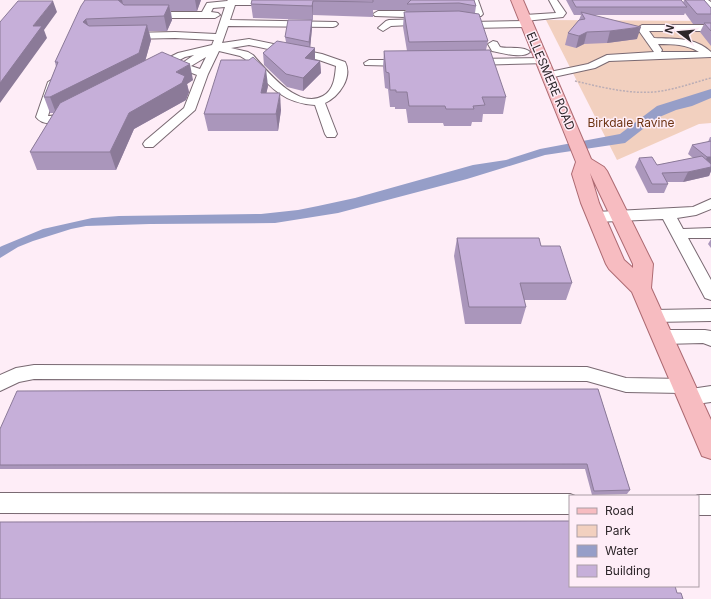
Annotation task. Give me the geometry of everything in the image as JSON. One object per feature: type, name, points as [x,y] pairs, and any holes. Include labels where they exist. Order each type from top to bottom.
[{"type":"main road","name":"ELLESMERE ROAD","points":[[521,14],[572,130],[584,162],[581,174],[596,217],[616,264],[641,288],[662,337],[708,435]]},
{"type":"main road","name":"ELLESMERE ROAD","points":[[584,162],[598,171],[642,264],[641,288]]},
{"type":"street","points":[[474,0],[478,14]]},
{"type":"street","points":[[450,22],[471,25],[521,14],[560,15],[561,13],[553,0]]},
{"type":"street","points":[[205,15],[210,5],[232,2],[267,2]]},
{"type":"street","points":[[148,144],[188,110],[218,42],[232,2]]},
{"type":"street","points":[[378,14],[433,18],[389,23],[383,28]]},
{"type":"street","points":[[143,15],[205,15],[225,20],[333,24]]},
{"type":"street","points":[[116,37],[225,20]]},
{"type":"street","points":[[179,28],[218,42],[244,54],[280,89],[295,100],[319,102],[328,99],[334,94],[341,75],[341,64],[322,56],[249,42]]},
{"type":"street","points":[[660,55],[642,28],[711,28]]},
{"type":"street","points":[[203,74],[183,66],[218,42]]},
{"type":"street","points":[[148,72],[182,55],[218,42],[269,42],[320,50]]},
{"type":"street","points":[[549,75],[591,66],[607,58],[660,55],[708,55],[702,47],[688,42],[651,42]]},
{"type":"street","points":[[493,44],[496,49],[541,57]]},
{"type":"street","points":[[252,61],[268,46]]},
{"type":"street","points":[[508,52],[496,58],[463,60],[541,57]]},
{"type":"street","points":[[367,60],[413,60]]},
{"type":"street","points":[[53,81],[42,117],[45,120],[52,120],[77,108]]},
{"type":"street","points":[[319,102],[331,134]]},
{"type":"street","points":[[596,217],[620,217],[696,211],[711,203]]},
{"type":"street","points":[[668,214],[711,294]]},
{"type":"street","points":[[678,234],[711,233]]},
{"type":"street","points":[[653,316],[711,315]]},
{"type":"street","points":[[662,337],[709,337]]},
{"type":"street","points":[[0,384],[11,377],[23,373],[34,372],[587,374],[626,385],[711,394]]},
{"type":"street","points":[[0,503],[569,504]]},
{"type":"street","points":[[699,504],[711,504]]},
{"type":"path","points":[[549,75],[605,89],[636,92],[666,90],[711,78]]},
{"type":"green space","name":"Birkdale Ravine","points":[[546,20],[711,21],[711,123],[699,124],[617,160]]},
{"type":"water","points":[[711,89],[711,98],[657,118],[625,143],[545,155],[467,179],[338,213],[275,223],[86,226],[33,241],[18,247],[0,258],[0,247],[2,246],[43,229],[92,218],[119,216],[261,214],[298,210],[355,198],[473,165],[506,160],[540,149],[620,134],[657,106]]},
{"type":"building","points":[[85,0],[118,0],[124,5],[169,5],[164,16],[86,19],[83,22],[89,26],[147,25],[139,53],[50,97],[44,97],[58,62],[55,62]]},
{"type":"building","points":[[252,0],[373,0],[373,2],[313,1],[312,6],[251,4]]},
{"type":"building","points":[[411,0],[474,0],[476,6],[459,3],[407,4]]},
{"type":"building","points":[[572,0],[681,0],[687,7],[576,7]]},
{"type":"building","points":[[685,0],[704,0],[711,8],[711,14],[697,14]]},
{"type":"building","points":[[18,1],[53,1],[33,26],[42,26],[0,83],[0,22]]},
{"type":"building","points":[[459,11],[479,14],[488,41],[409,42],[404,12]]},
{"type":"building","points":[[581,12],[641,27],[587,32],[579,36],[568,33],[579,20],[585,19]]},
{"type":"building","points":[[288,20],[312,20],[309,42],[285,37]]},
{"type":"building","points":[[704,23],[711,23],[711,31]]},
{"type":"building","points":[[277,41],[315,48],[305,58],[320,61],[303,78],[286,74],[263,53]]},
{"type":"building","points":[[490,50],[506,97],[482,97],[485,105],[473,106],[474,109],[446,109],[445,106],[409,106],[407,92],[396,92],[396,90],[390,90],[389,73],[386,72],[384,51]]},
{"type":"building","points":[[162,52],[190,64],[176,72],[185,76],[182,83],[129,113],[110,152],[30,152],[60,103]]},
{"type":"building","points":[[253,57],[266,69],[261,93],[280,93],[276,114],[204,114],[221,60],[249,60]]},
{"type":"building","points":[[711,141],[711,157],[707,157],[692,145]]},
{"type":"building","points":[[702,156],[711,164],[711,167],[688,172],[662,173],[668,184],[652,184],[639,158],[652,157],[657,165]]},
{"type":"building","points":[[457,238],[539,238],[541,246],[560,246],[572,283],[520,283],[526,307],[469,307]]},
{"type":"building","points":[[598,389],[630,490],[594,491],[587,464],[0,465],[0,429],[17,391]]},
{"type":"building","points":[[569,521],[569,587],[675,587],[677,593],[681,593],[683,599],[0,599],[0,522]]}]
